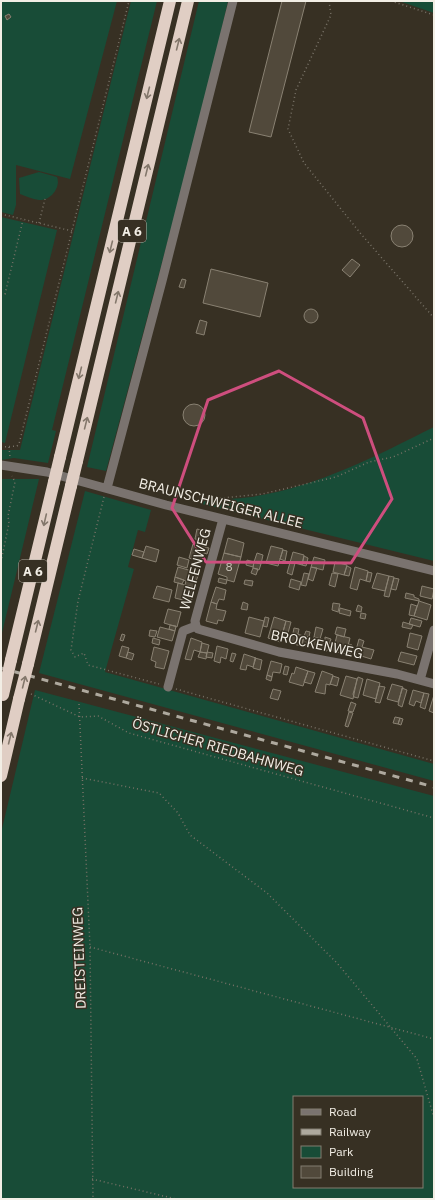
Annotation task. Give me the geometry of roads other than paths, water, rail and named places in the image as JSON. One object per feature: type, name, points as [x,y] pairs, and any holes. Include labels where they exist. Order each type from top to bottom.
[{"type":"highway","name":"A 6","points":[[2,698],[170,1]]},
{"type":"highway","name":"A 6","points":[[1,776],[24,696],[28,664],[188,1]]},
{"type":"street","points":[[106,491],[162,281],[233,1]]},
{"type":"street","name":"BRAUNSCHWEIGER ALLEE","points":[[1,465],[36,469],[106,491],[434,571]]},
{"type":"street","name":"WELFENWEG","points":[[168,687],[183,631],[196,626],[195,621],[223,519]]},
{"type":"street","name":"BROCKENWEG","points":[[196,626],[198,629],[279,652],[397,674],[434,684]]},
{"type":"street","points":[[420,680],[434,630]]},
{"type":"railway","points":[[1,668],[434,787]]}]
